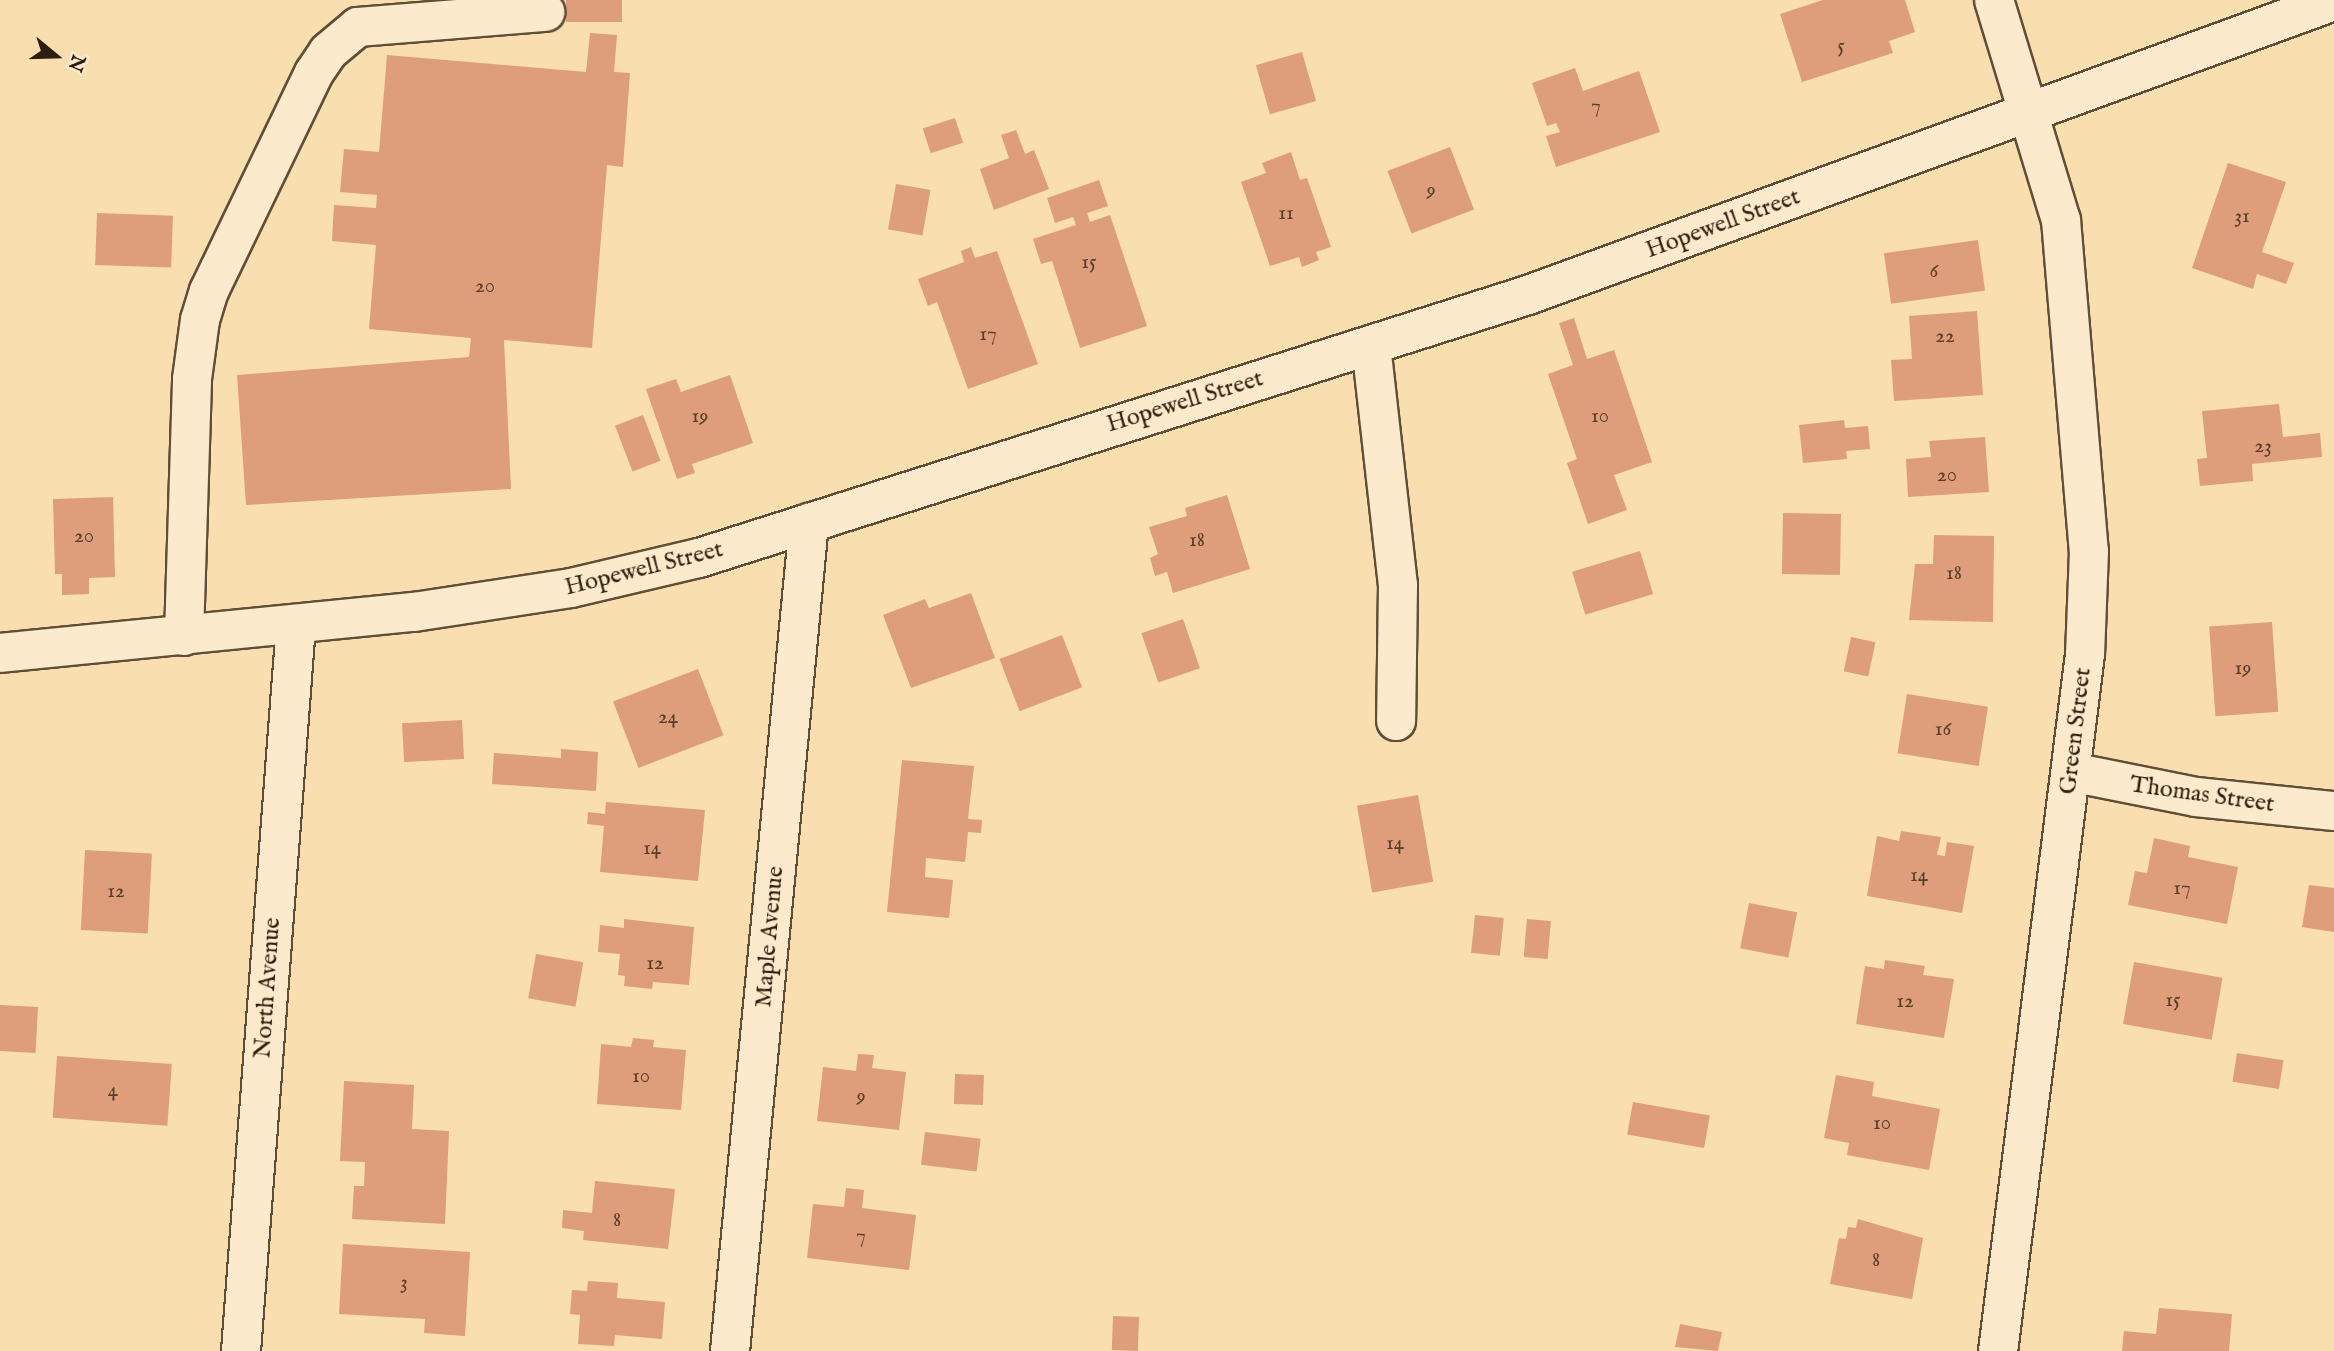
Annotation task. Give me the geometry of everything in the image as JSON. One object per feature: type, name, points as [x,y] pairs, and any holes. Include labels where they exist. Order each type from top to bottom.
[{"type":"street","name":"Green Street","points":[[1994,0],[2052,180],[2067,259],[2088,501],[2086,641],[1998,1351]]},
{"type":"street","name":"Hopewell Street","points":[[0,653],[296,625],[608,581],[809,523],[1528,295],[2334,1]]},
{"type":"street","points":[[184,636],[192,379],[200,320],[209,291],[314,73],[327,52],[358,27],[545,12]]},
{"type":"street","points":[[1371,345],[1398,585],[1396,721]]},
{"type":"street","name":"Maple Avenue","points":[[730,1351],[809,523]]},
{"type":"street","name":"North Avenue","points":[[241,1351],[296,625]]},
{"type":"street","name":"Thomas Street","points":[[2071,772],[2196,797],[2334,811]]},
{"type":"building","points":[[566,0],[622,0],[622,22],[566,22]]},
{"type":"building","points":[[1823,0],[1905,0],[1915,32],[1889,41],[1893,53],[1802,82],[1780,14]]},
{"type":"building","points":[[590,33],[617,35],[614,72],[630,73],[623,167],[607,165],[592,348],[504,340],[511,489],[246,505],[237,375],[469,357],[471,338],[369,329],[376,245],[332,241],[334,205],[376,208],[377,195],[340,192],[344,149],[379,152],[387,55],[586,72]]},
{"type":"building","points":[[1302,52],[1316,101],[1270,114],[1256,65]]},
{"type":"building","points":[[1575,68],[1583,91],[1639,71],[1660,132],[1556,167],[1546,136],[1560,132],[1556,123],[1547,126],[1532,83]]},
{"type":"building","points":[[955,118],[963,143],[931,153],[923,129]]},
{"type":"building","points":[[1016,130],[1025,154],[1034,150],[1049,189],[994,210],[980,169],[1009,158],[1001,135]]},
{"type":"building","points":[[1450,147],[1474,210],[1411,234],[1387,171]]},
{"type":"building","points":[[1291,152],[1300,180],[1307,178],[1331,247],[1316,252],[1319,260],[1302,267],[1299,257],[1270,266],[1241,182],[1266,173],[1262,163]]},
{"type":"building","points":[[2228,163],[2286,182],[2262,252],[2294,263],[2286,284],[2257,274],[2253,289],[2192,268]]},
{"type":"building","points":[[1099,180],[1108,206],[1087,213],[1090,222],[1110,215],[1147,326],[1080,348],[1052,261],[1041,264],[1033,239],[1076,225],[1073,217],[1055,223],[1047,198]]},
{"type":"building","points":[[896,184],[930,190],[922,235],[888,229]]},
{"type":"building","points":[[97,213],[173,216],[171,268],[95,265]]},
{"type":"building","points":[[1978,240],[1985,291],[1891,304],[1884,253]]},
{"type":"building","points":[[971,247],[975,258],[997,251],[1038,364],[968,389],[937,302],[928,306],[918,279],[964,262],[961,251]]},
{"type":"building","points":[[1977,311],[1983,395],[1894,401],[1891,360],[1912,359],[1909,316]]},
{"type":"building","points":[[1574,318],[1587,359],[1614,350],[1652,462],[1614,475],[1627,510],[1588,524],[1567,463],[1577,459],[1548,374],[1573,365],[1559,323]]},
{"type":"building","points":[[730,375],[753,443],[692,464],[695,473],[677,479],[646,389],[676,379],[681,392]]},
{"type":"building","points":[[2279,404],[2283,437],[2320,433],[2322,457],[2252,464],[2253,481],[2200,486],[2197,459],[2207,458],[2202,411]]},
{"type":"building","points":[[643,415],[661,461],[633,471],[615,426]]},
{"type":"building","points":[[1844,420],[1845,428],[1868,426],[1870,449],[1846,451],[1847,459],[1803,463],[1799,425]]},
{"type":"building","points":[[1985,437],[1989,492],[1908,497],[1906,459],[1931,457],[1929,441]]},
{"type":"building","points":[[1227,495],[1250,569],[1173,593],[1167,572],[1155,576],[1150,558],[1158,554],[1149,527],[1187,516],[1185,508]]},
{"type":"building","points":[[113,497],[115,577],[89,578],[89,594],[62,595],[62,574],[55,574],[53,499]]},
{"type":"building","points":[[1783,513],[1841,514],[1840,575],[1782,574]]},
{"type":"building","points":[[1934,535],[1994,536],[1993,622],[1909,620],[1915,564],[1933,564]]},
{"type":"building","points":[[1640,551],[1653,594],[1585,615],[1572,572]]},
{"type":"building","points":[[971,593],[995,658],[911,688],[883,615],[925,599],[929,608]]},
{"type":"building","points":[[1183,619],[1200,668],[1158,682],[1141,633]]},
{"type":"building","points":[[2272,622],[2278,712],[2215,716],[2209,626]]},
{"type":"building","points":[[1062,635],[1082,687],[1020,711],[999,659]]},
{"type":"building","points":[[1851,637],[1875,642],[1868,676],[1844,671]]},
{"type":"building","points":[[698,669],[723,735],[638,768],[613,702]]},
{"type":"building","points":[[1907,694],[1988,707],[1979,766],[1898,753]]},
{"type":"building","points":[[462,720],[464,759],[404,762],[402,723]]},
{"type":"building","points":[[561,749],[598,752],[596,791],[492,784],[494,753],[561,758]]},
{"type":"building","points":[[902,760],[974,766],[968,819],[982,820],[981,833],[968,832],[965,862],[926,858],[925,877],[953,880],[949,918],[887,912]]},
{"type":"building","points":[[1418,795],[1433,882],[1372,892],[1357,806]]},
{"type":"building","points":[[606,802],[705,810],[698,881],[600,872],[604,826],[587,824],[588,812],[605,814]]},
{"type":"building","points":[[1901,831],[1941,837],[1937,855],[1945,856],[1947,842],[1974,846],[1962,913],[1867,896],[1877,836],[1899,841]]},
{"type":"building","points":[[2154,838],[2190,846],[2188,857],[2238,867],[2227,924],[2128,905],[2135,871],[2147,873]]},
{"type":"building","points":[[85,850],[152,854],[148,933],[81,930]]},
{"type":"building","points":[[2309,885],[2334,888],[2334,932],[2302,927]]},
{"type":"building","points":[[1749,903],[1797,912],[1788,958],[1740,948]]},
{"type":"building","points":[[1475,915],[1504,918],[1500,956],[1471,953]]},
{"type":"building","points":[[624,919],[694,927],[689,985],[653,982],[652,989],[624,986],[625,976],[618,975],[620,954],[598,952],[600,925],[624,928]]},
{"type":"building","points":[[1527,919],[1551,921],[1548,959],[1524,957]]},
{"type":"building","points":[[536,954],[583,962],[575,1007],[528,998]]},
{"type":"building","points":[[1885,960],[1925,966],[1923,975],[1954,979],[1944,1038],[1856,1024],[1865,966],[1884,969]]},
{"type":"building","points":[[2134,962],[2223,978],[2212,1040],[2123,1024]]},
{"type":"building","points":[[0,1005],[38,1007],[36,1053],[0,1051]]},
{"type":"building","points":[[633,1038],[654,1040],[653,1047],[686,1050],[681,1110],[597,1104],[601,1044],[631,1047]]},
{"type":"building","points":[[2237,1053],[2283,1060],[2279,1089],[2232,1082]]},
{"type":"building","points":[[858,1054],[874,1055],[872,1068],[906,1072],[899,1130],[817,1121],[823,1067],[856,1071]]},
{"type":"building","points":[[57,1056],[172,1064],[167,1126],[53,1118]]},
{"type":"building","points":[[955,1074],[984,1075],[983,1105],[954,1104]]},
{"type":"building","points":[[1836,1075],[1874,1082],[1872,1096],[1940,1109],[1929,1170],[1847,1155],[1849,1143],[1824,1138]]},
{"type":"building","points":[[344,1081],[414,1085],[412,1129],[449,1131],[445,1224],[352,1219],[354,1186],[364,1186],[365,1162],[340,1161]]},
{"type":"building","points":[[1633,1102],[1710,1116],[1704,1148],[1627,1134]]},
{"type":"building","points":[[925,1132],[981,1139],[977,1172],[921,1165]]},
{"type":"building","points":[[595,1181],[675,1189],[668,1249],[583,1240],[584,1231],[562,1228],[563,1210],[592,1213]]},
{"type":"building","points":[[846,1188],[864,1190],[862,1208],[916,1215],[909,1270],[807,1258],[813,1204],[844,1207]]},
{"type":"building","points":[[1858,1219],[1923,1238],[1912,1299],[1830,1284],[1839,1238],[1846,1239],[1848,1227],[1856,1228]]},
{"type":"building","points":[[343,1244],[470,1252],[465,1336],[424,1333],[425,1319],[339,1314]]},
{"type":"building","points":[[588,1281],[618,1283],[617,1298],[665,1302],[662,1339],[615,1335],[614,1346],[578,1344],[580,1315],[570,1314],[572,1290],[587,1291]]},
{"type":"building","points":[[2159,1308],[2232,1314],[2229,1351],[2122,1351],[2124,1331],[2156,1334]]},
{"type":"building","points":[[1113,1316],[1139,1317],[1138,1351],[1112,1350]]},
{"type":"building","points":[[1680,1324],[1722,1332],[1718,1351],[1675,1347]]}]
